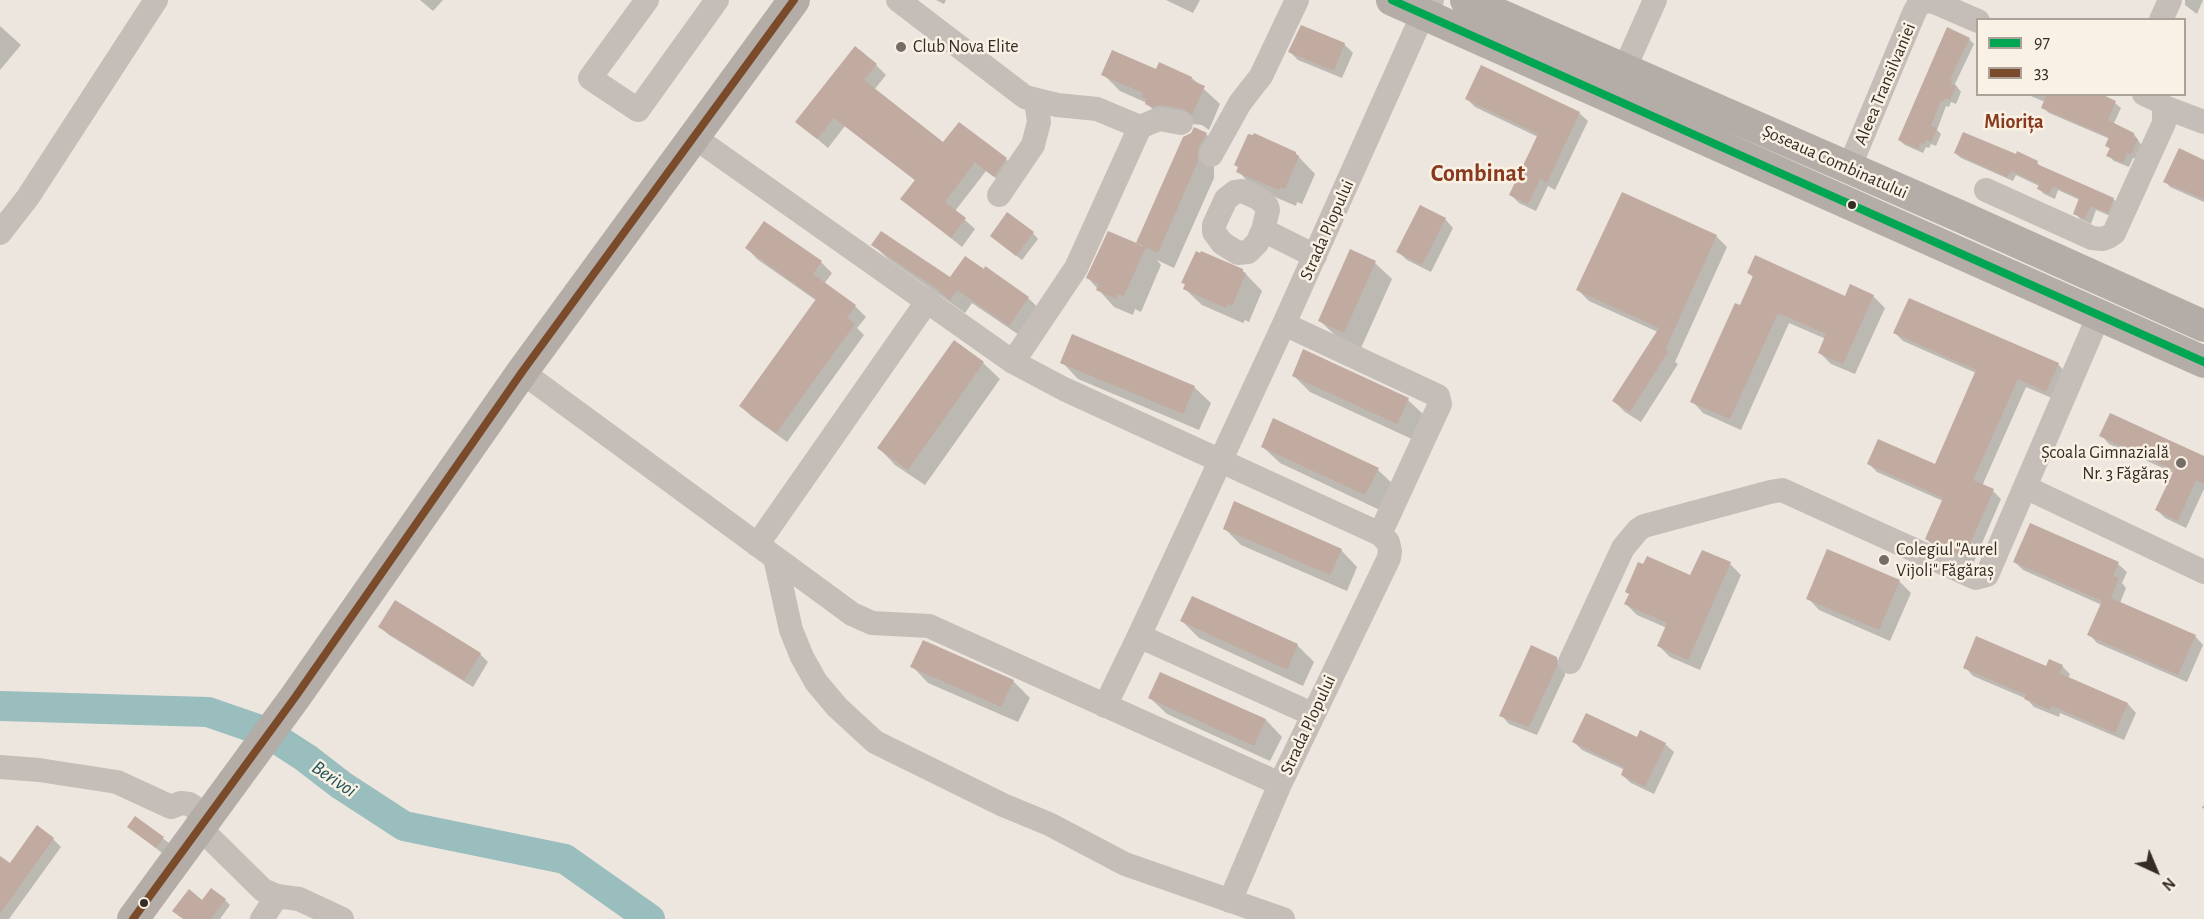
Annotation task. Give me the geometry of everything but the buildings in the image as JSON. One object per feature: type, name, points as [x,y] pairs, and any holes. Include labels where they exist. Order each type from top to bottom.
[{"type":"main road","points":[[134,919],[296,696],[522,372],[795,0]]},
{"type":"main road","name":"Șoseaua Combinatului","points":[[1392,0],[1427,7],[1618,83],[1849,168],[2204,326]]},
{"type":"main road","name":"Șoseaua Combinatului","points":[[1466,0],[1618,83],[1950,249],[2204,362]]},
{"type":"main road","points":[[1950,249],[1964,218]]},
{"type":"main road","points":[[2099,315],[2114,286]]},
{"type":"street","points":[[0,233],[34,188],[156,0]]},
{"type":"street","points":[[647,0],[590,78],[639,110],[717,0]]},
{"type":"street","points":[[898,0],[1025,97],[1057,105],[1097,109],[1140,127]]},
{"type":"street","points":[[1211,155],[1240,103],[1261,76],[1297,0]]},
{"type":"street","points":[[1618,83],[1655,0]]},
{"type":"street","points":[[2163,18],[2170,0]]},
{"type":"street","points":[[1920,2],[1934,2],[1976,21]]},
{"type":"street","name":"Aleea Transilvaniei","points":[[1849,168],[1920,2]]},
{"type":"street","name":"Strada Plopului","points":[[1105,706],[1316,256],[1427,7]]},
{"type":"street","points":[[999,195],[1033,145],[1040,122],[1036,100]]},
{"type":"street","points":[[2154,101],[2204,122]]},
{"type":"street","points":[[1986,190],[2092,238],[2108,237],[2114,233],[2164,123],[2154,101]]},
{"type":"street","points":[[1013,362],[1076,268],[1140,127],[1159,119],[1181,123]]},
{"type":"street","points":[[694,137],[1013,362],[1064,389],[1221,459],[1380,534],[1440,404],[1438,396],[1284,324]]},
{"type":"street","points":[[1263,230],[1316,256]]},
{"type":"street","points":[[766,552],[928,300]]},
{"type":"street","points":[[1570,662],[1623,548],[1644,526],[1782,490],[1976,578],[1987,575],[2099,315]]},
{"type":"street","points":[[522,372],[558,396],[766,552],[791,630],[816,682],[837,707],[875,742],[1003,805],[1048,824],[1125,864],[1242,909],[1283,919]]},
{"type":"street","points":[[2025,487],[2204,572]]},
{"type":"street","name":"Strada Plopului","points":[[1242,909],[1280,784],[1389,558],[1388,542],[1380,534]]},
{"type":"street","name":"Strada Plopului","points":[[766,552],[852,614],[872,623],[929,626],[1280,784]]},
{"type":"street","points":[[1139,636],[1312,714]]},
{"type":"street","points":[[0,767],[39,770],[117,782],[171,807],[176,822],[200,827],[264,890],[277,896],[299,899],[342,919]]},
{"type":"street","points":[[262,919],[277,896]]},
{"type":"waterway","name":"Berivoi","points":[[0,706],[208,712],[266,732],[404,826],[565,859],[650,919]]},
{"type":"transit line","name":"33","points":[[133,919],[296,696],[522,372],[794,0]]},
{"type":"transit line","name":"97","points":[[1392,0],[2204,362]]},
{"type":"place","name":"Club Nova Elite","points":[[901,47]]},
{"type":"place","name":"Școala Gimnazială Nr. 3 Făgăraș","points":[[2181,463]]},
{"type":"place","name":"Colegiul \"Aurel Vijoli\" Făgăraș","points":[[1884,560]]},
{"type":"district","name":"Miorița","points":[[2014,122]]},
{"type":"district","name":"Combinat","points":[[1478,174]]}]
